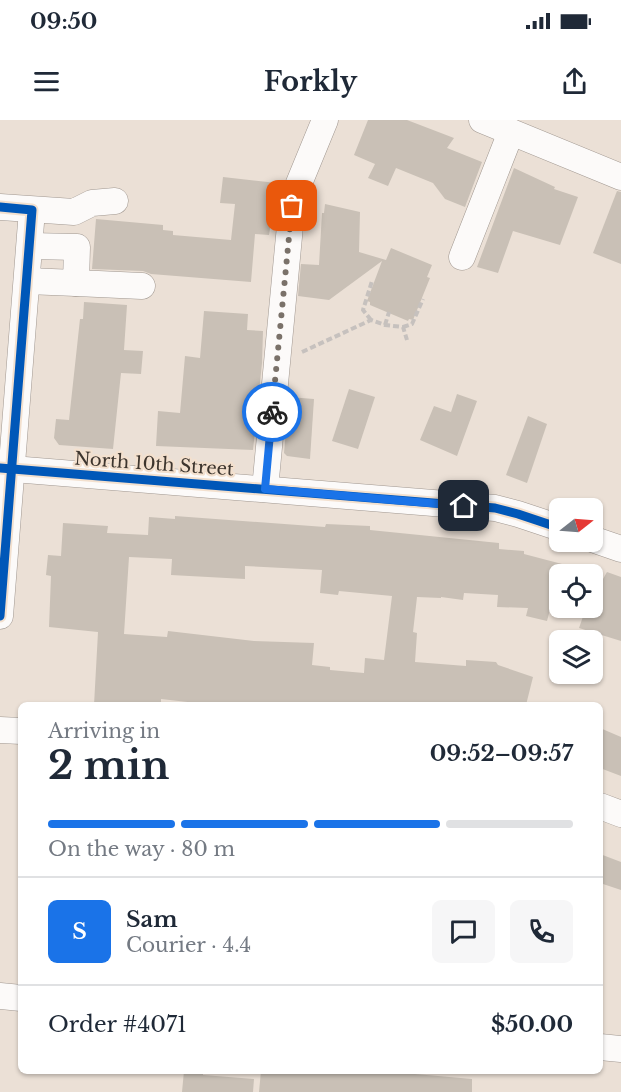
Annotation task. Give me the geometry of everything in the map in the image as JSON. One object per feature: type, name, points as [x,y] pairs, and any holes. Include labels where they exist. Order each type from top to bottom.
[{"type":"street","points":[[265,489],[292,206],[325,120]]},
{"type":"street","points":[[482,120],[621,177]]},
{"type":"street","points":[[462,257],[511,132]]},
{"type":"street","points":[[0,207],[74,212],[92,203],[116,201]]},
{"type":"street","points":[[0,616],[6,469],[27,281],[32,210]]},
{"type":"street","points":[[30,246],[77,247],[76,283]]},
{"type":"street","points":[[27,281],[142,286]]},
{"type":"street","name":"North 10th Street","points":[[6,469],[485,508],[518,514],[549,524]]},
{"type":"street","points":[[603,543],[621,549]]},
{"type":"street","points":[[0,730],[18,732]]},
{"type":"street","points":[[603,807],[621,814]]},
{"type":"street","points":[[0,996],[18,998]]},
{"type":"street","points":[[603,1047],[621,1049]]},
{"type":"path","points":[[372,281],[363,310],[371,320],[385,325],[403,327],[412,324],[423,299]]},
{"type":"path","points":[[385,325],[389,312]]},
{"type":"path","points":[[294,355],[371,320]]},
{"type":"path","points":[[403,327],[407,340]]},
{"type":"building","points":[[368,120],[407,120],[454,138],[447,148],[482,162],[465,207],[445,199],[433,183],[396,168],[388,186],[368,178],[375,164],[354,155]]},
{"type":"building","points":[[514,168],[555,187],[554,189],[578,197],[560,245],[513,231],[498,273],[477,267]]},
{"type":"building","points":[[223,177],[277,183],[269,235],[255,234],[251,282],[151,274],[143,271],[92,269],[96,219],[163,225],[163,230],[173,231],[173,235],[231,240],[235,204],[220,203]]},
{"type":"building","points":[[617,191],[621,192],[621,264],[593,253]]},
{"type":"building","points":[[325,204],[360,212],[359,252],[386,260],[391,248],[432,265],[427,277],[430,278],[413,320],[408,321],[370,305],[367,301],[382,261],[329,300],[298,296],[301,264],[319,265],[322,213],[324,213]]},
{"type":"building","points":[[84,302],[127,305],[124,350],[143,351],[141,374],[121,373],[113,449],[59,445],[54,438],[56,419],[69,420],[80,319],[83,319]]},
{"type":"building","points":[[204,311],[248,314],[247,330],[263,331],[253,450],[156,446],[158,411],[180,413],[185,356],[200,358]]},
{"type":"building","points":[[349,389],[375,397],[358,449],[332,441]]},
{"type":"building","points":[[457,394],[477,401],[457,456],[420,440],[434,406],[451,412]]},
{"type":"building","points":[[289,397],[314,399],[310,459],[287,456],[284,453]]},
{"type":"building","points":[[528,416],[547,424],[527,483],[506,475]]},
{"type":"building","points":[[175,516],[325,527],[326,524],[370,526],[370,530],[499,543],[499,549],[524,551],[524,554],[562,564],[549,564],[547,621],[526,616],[528,608],[497,607],[498,595],[464,593],[463,600],[417,597],[413,632],[417,633],[415,662],[466,666],[466,660],[496,662],[498,665],[533,677],[527,702],[188,702],[161,699],[161,702],[94,702],[98,632],[49,627],[51,576],[46,575],[48,555],[61,556],[63,523],[108,526],[107,533],[148,535],[149,517],[175,519]],"holes":[[[129,557],[172,559],[171,575],[245,579],[245,566],[322,570],[320,593],[338,595],[339,591],[392,596],[384,660],[365,658],[364,673],[330,670],[330,667],[312,665],[314,643],[254,641],[168,631],[167,637],[124,634]]]},
{"type":"building","points":[[607,572],[621,577],[621,641],[603,635],[603,630],[579,628],[582,618],[603,618],[603,579]]},
{"type":"building","points":[[603,729],[621,737],[621,776],[603,769]]},
{"type":"building","points":[[603,855],[621,862],[621,890],[603,884]]},
{"type":"building","points":[[184,1074],[254,1079],[253,1092],[182,1092]]},
{"type":"building","points":[[261,1074],[415,1074],[472,1079],[472,1092],[259,1092]]},
{"type":"cycle path","points":[[0,207],[32,210],[0,616]]},
{"type":"cycle path","points":[[0,468],[495,508],[549,524]]},
{"type":"way so far","points":[[272,412],[292,206]]},
{"type":"route","points":[[272,412],[265,489],[464,506]]}]
